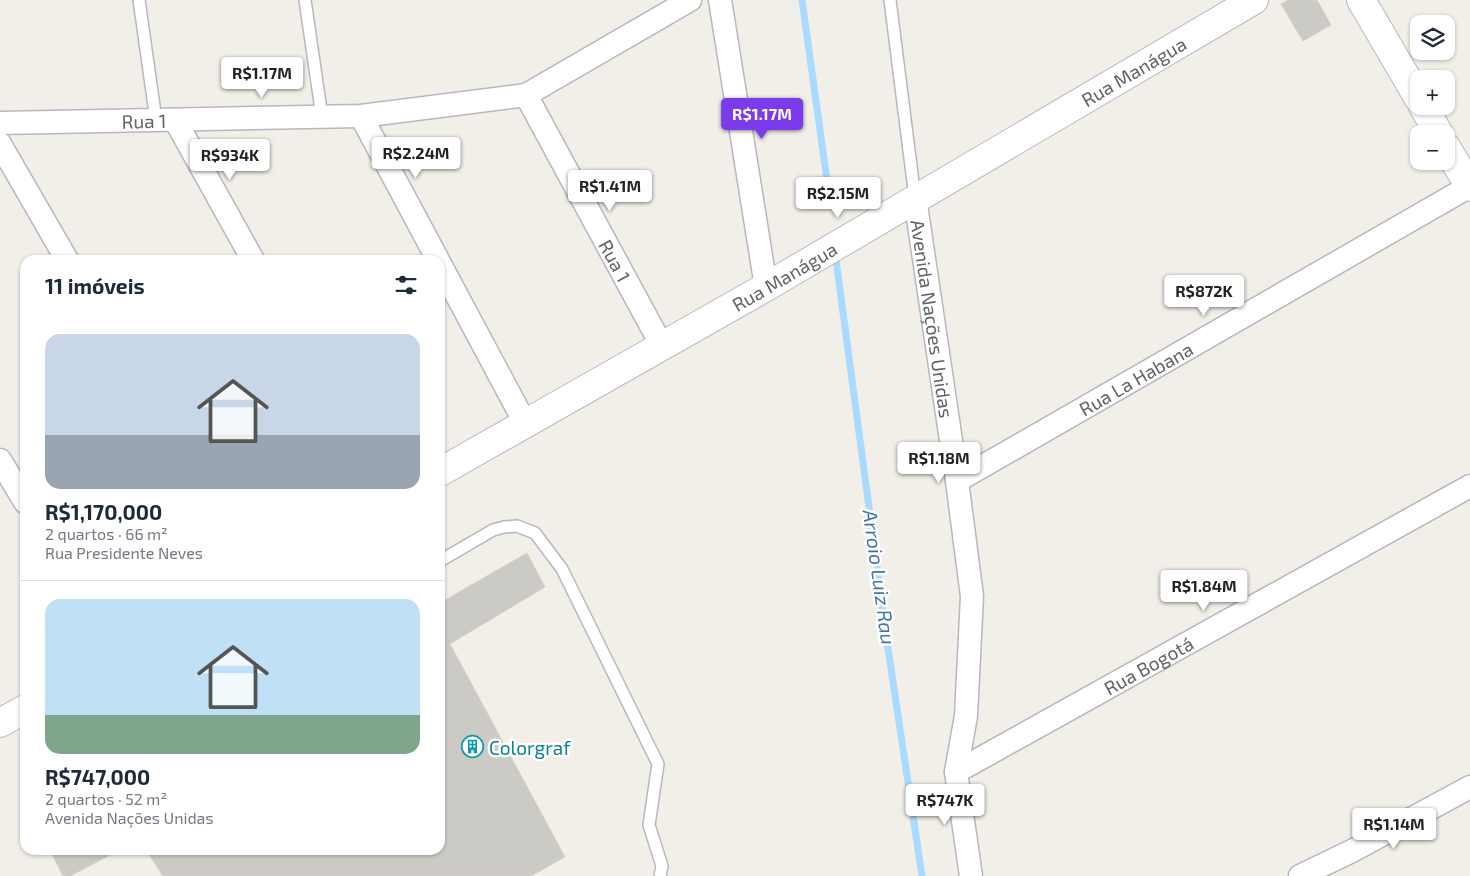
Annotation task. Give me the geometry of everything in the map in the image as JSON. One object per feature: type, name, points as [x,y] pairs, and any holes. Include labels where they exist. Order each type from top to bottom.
[{"type":"street","name":"Rua 1","points":[[0,123],[361,116],[526,95],[690,0]]},
{"type":"street","points":[[720,0],[766,287]]},
{"type":"street","name":"Rua Manágua","points":[[445,469],[766,287],[1254,0]]},
{"type":"street","points":[[1361,0],[1410,84]]},
{"type":"street","name":"Rua 1","points":[[526,95],[662,346]]},
{"type":"street","points":[[361,116],[435,255]]},
{"type":"street","points":[[166,120],[250,255]]},
{"type":"street","points":[[0,144],[64,255]]},
{"type":"street","points":[[1455,161],[1470,187]]},
{"type":"street","name":"Rua La Habana","points":[[958,481],[1470,187]]},
{"type":"street","name":"Avenida Nações Unidas","points":[[915,198],[958,481],[972,596],[966,716],[956,772],[971,876]]},
{"type":"street","points":[[445,273],[525,423]]},
{"type":"street","points":[[2,467],[20,494]]},
{"type":"street","name":"Rua Bogotá","points":[[956,772],[1470,486]]},
{"type":"street","points":[[0,723],[20,712]]},
{"type":"street","points":[[1300,876],[1352,852],[1470,788]]},
{"type":"lane","points":[[139,0],[166,120]]},
{"type":"lane","points":[[306,0],[322,117]]},
{"type":"lane","name":"Avenida Nações Unidas","points":[[890,0],[915,198]]},
{"type":"lane","points":[[445,558],[493,530],[517,526],[535,533],[562,569],[658,764],[649,825],[662,866],[660,876]]},
{"type":"building","points":[[1288,0],[1317,0],[1331,25],[1303,41],[1281,4]]},
{"type":"building","name":"Colorgraf","points":[[527,553],[545,587],[450,644],[565,857],[531,876],[163,876],[149,855],[445,855],[445,600]]},
{"type":"building","points":[[52,855],[110,855],[70,876],[63,876]]},
{"type":"waterway","name":"Arroio Luiz Rau","points":[[802,0],[829,195]]},
{"type":"waterway","name":"Arroio Luiz Rau","points":[[835,252],[886,635],[922,876]]},
{"type":"place","name":"Colorgraf","points":[[473,747]]}]
